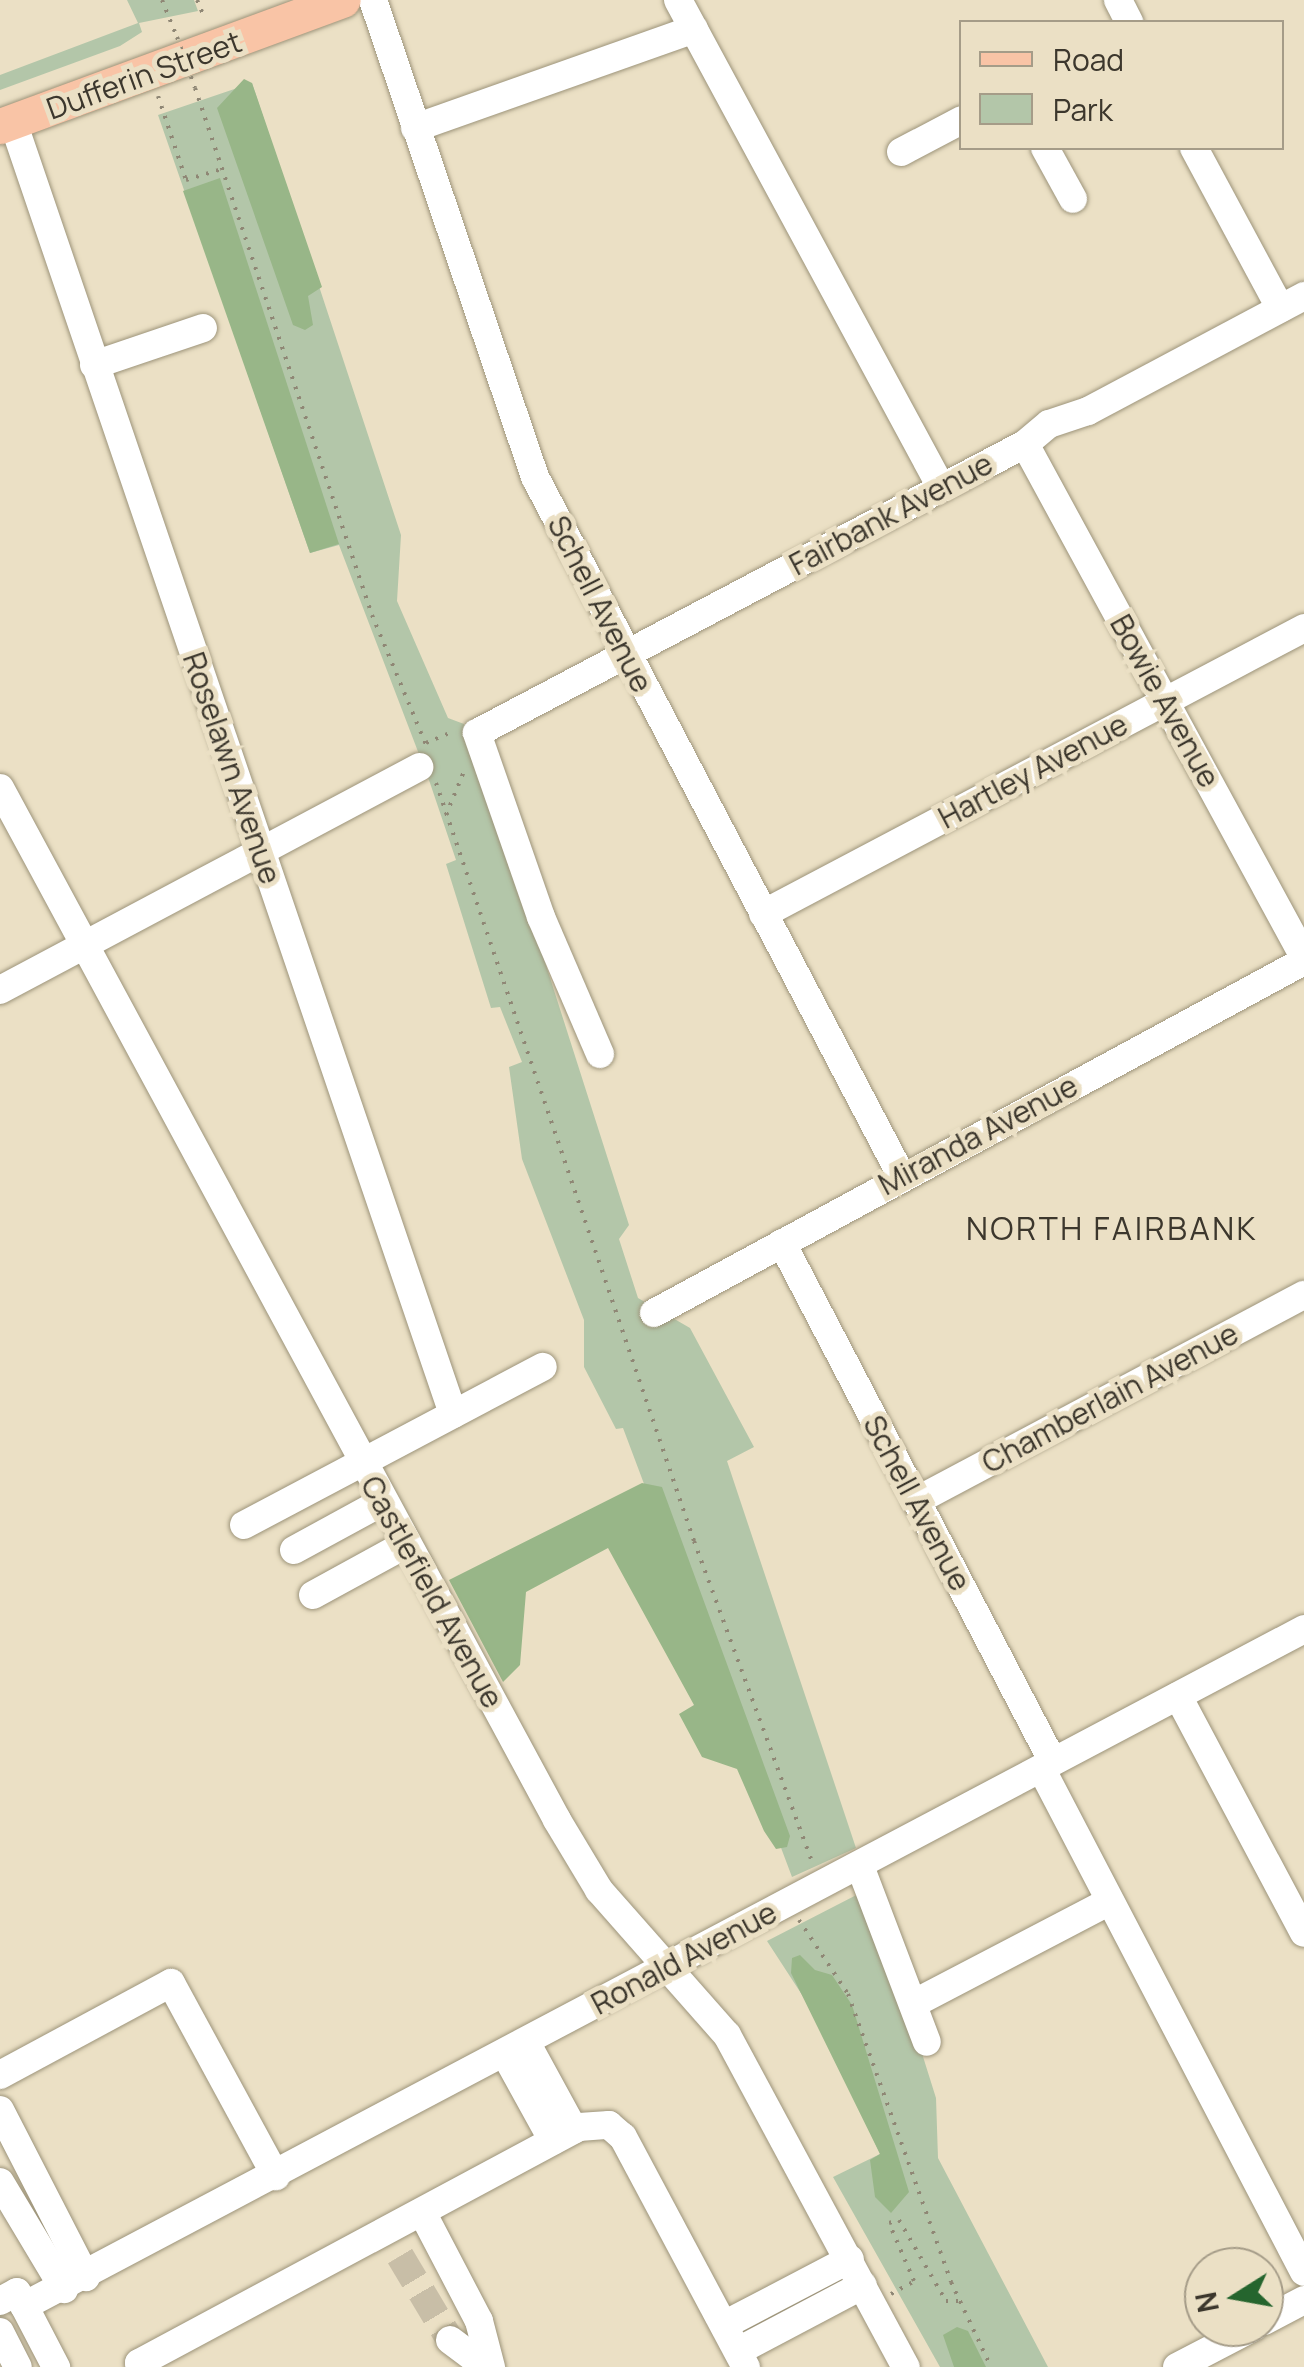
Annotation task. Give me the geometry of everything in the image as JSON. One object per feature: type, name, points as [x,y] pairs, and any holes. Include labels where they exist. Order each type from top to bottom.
[{"type":"main road","name":"Dufferin Street","points":[[6,124],[343,0]]},
{"type":"street","name":"Schell Avenue","points":[[373,0],[536,477],[902,1175]]},
{"type":"street","points":[[678,0],[941,487]]},
{"type":"street","points":[[415,128],[694,29]]},
{"type":"street","points":[[901,152],[959,122]]},
{"type":"street","name":"Roselawn Avenue","points":[[6,124],[94,365],[453,1414]]},
{"type":"street","points":[[1046,150],[1073,199]]},
{"type":"street","points":[[1195,150],[1292,302]]},
{"type":"street","name":"Fairbank Avenue","points":[[463,733],[626,654],[1025,444],[1050,424],[1088,411],[1292,302]]},
{"type":"street","points":[[94,365],[202,328]]},
{"type":"street","name":"Bowie Avenue","points":[[1025,444],[1304,959]]},
{"type":"street","name":"Hartley Avenue","points":[[762,914],[1304,628]]},
{"type":"street","points":[[463,733],[600,1054]]},
{"type":"street","points":[[0,990],[427,761]]},
{"type":"street","name":"Castlefield Avenue","points":[[0,788],[382,1502],[599,1890],[727,2035],[850,2259],[875,2291],[906,2367]]},
{"type":"street","name":"Miranda Avenue","points":[[654,1313],[1304,959]]},
{"type":"street","name":"Schell Avenue","points":[[782,1244],[1048,1766],[1108,1902],[1304,2272]]},
{"type":"street","name":"Chamberlain Avenue","points":[[916,1501],[1304,1295]]},
{"type":"street","points":[[244,1525],[543,1367]]},
{"type":"street","points":[[294,1550],[382,1502]]},
{"type":"street","points":[[354,1517],[378,1560]]},
{"type":"street","points":[[314,1595],[406,1544]]},
{"type":"street","name":"Ronald Avenue","points":[[12,2303],[75,2283],[1304,1630]]},
{"type":"street","points":[[1178,1696],[1304,1932]]},
{"type":"street","points":[[860,1866],[927,2042]]},
{"type":"street","points":[[913,2004],[1108,1902]]},
{"type":"street","points":[[0,2075],[171,1984],[276,2176]]},
{"type":"street","points":[[515,2048],[564,2136]]},
{"type":"street","points":[[0,2110],[75,2283]]},
{"type":"street","points":[[142,2367],[139,2362],[564,2136],[608,2124],[623,2137],[742,2359],[875,2291]]},
{"type":"street","points":[[0,2182],[75,2283]]},
{"type":"street","points":[[422,2212],[480,2321],[489,2367]]},
{"type":"street","points":[[386,2231],[400,2256]]},
{"type":"street","points":[[724,2325],[850,2259]]},
{"type":"street","points":[[12,2303],[56,2367]]},
{"type":"street","points":[[0,2332],[18,2367]]},
{"type":"street","points":[[450,2340],[489,2367]]},
{"type":"street","points":[[1178,2367],[1225,2356]]},
{"type":"path","points":[[162,0],[701,1559],[815,1870]]},
{"type":"path","points":[[197,0],[202,14]]},
{"type":"path","points":[[160,105],[186,180],[222,169]]},
{"type":"path","points":[[427,761],[463,733]]},
{"type":"path","points":[[798,1918],[848,1994],[959,2301],[992,2367]]},
{"type":"path","points":[[875,2291],[914,2281],[889,2223],[899,2220],[946,2301],[959,2301]]},
{"type":"green space","points":[[127,0],[194,0],[198,11],[139,23],[142,32],[120,46],[0,90],[0,75],[138,23]]},
{"type":"green space","points":[[244,79],[252,83],[322,287],[308,296],[313,325],[305,330],[293,325],[217,108]]},
{"type":"green space","points":[[252,83],[401,535],[397,601],[448,718],[464,724],[483,768],[629,1225],[619,1239],[638,1298],[690,1328],[754,1447],[727,1461],[856,1848],[792,1877],[623,1428],[616,1429],[584,1367],[584,1320],[522,1159],[509,1067],[522,1062],[500,1007],[491,1008],[446,864],[456,860],[430,783],[339,545],[310,553],[158,115]]},
{"type":"green space","points":[[220,178],[339,544],[310,553],[183,191]]},
{"type":"green space","points":[[642,1483],[662,1487],[790,1836],[787,1847],[776,1849],[764,1831],[737,1769],[702,1757],[679,1714],[694,1705],[608,1548],[526,1592],[520,1665],[503,1682],[449,1580]]},
{"type":"green space","points":[[870,1888],[936,2098],[938,2158],[1048,2367],[940,2367],[833,2177],[880,2154],[819,2021],[767,1941]]},
{"type":"green space","points":[[800,1955],[815,1970],[832,1975],[852,2005],[909,2192],[891,2213],[875,2197],[870,2160],[880,2154],[791,1973],[792,1958]]},
{"type":"green space","points":[[957,2327],[968,2331],[986,2367],[954,2367],[943,2335]]},
{"type":"tunnel","points":[[400,2256],[450,2340]]},
{"type":"district","name":"NORTH FAIRBANK","points":[[1112,1228]]}]
